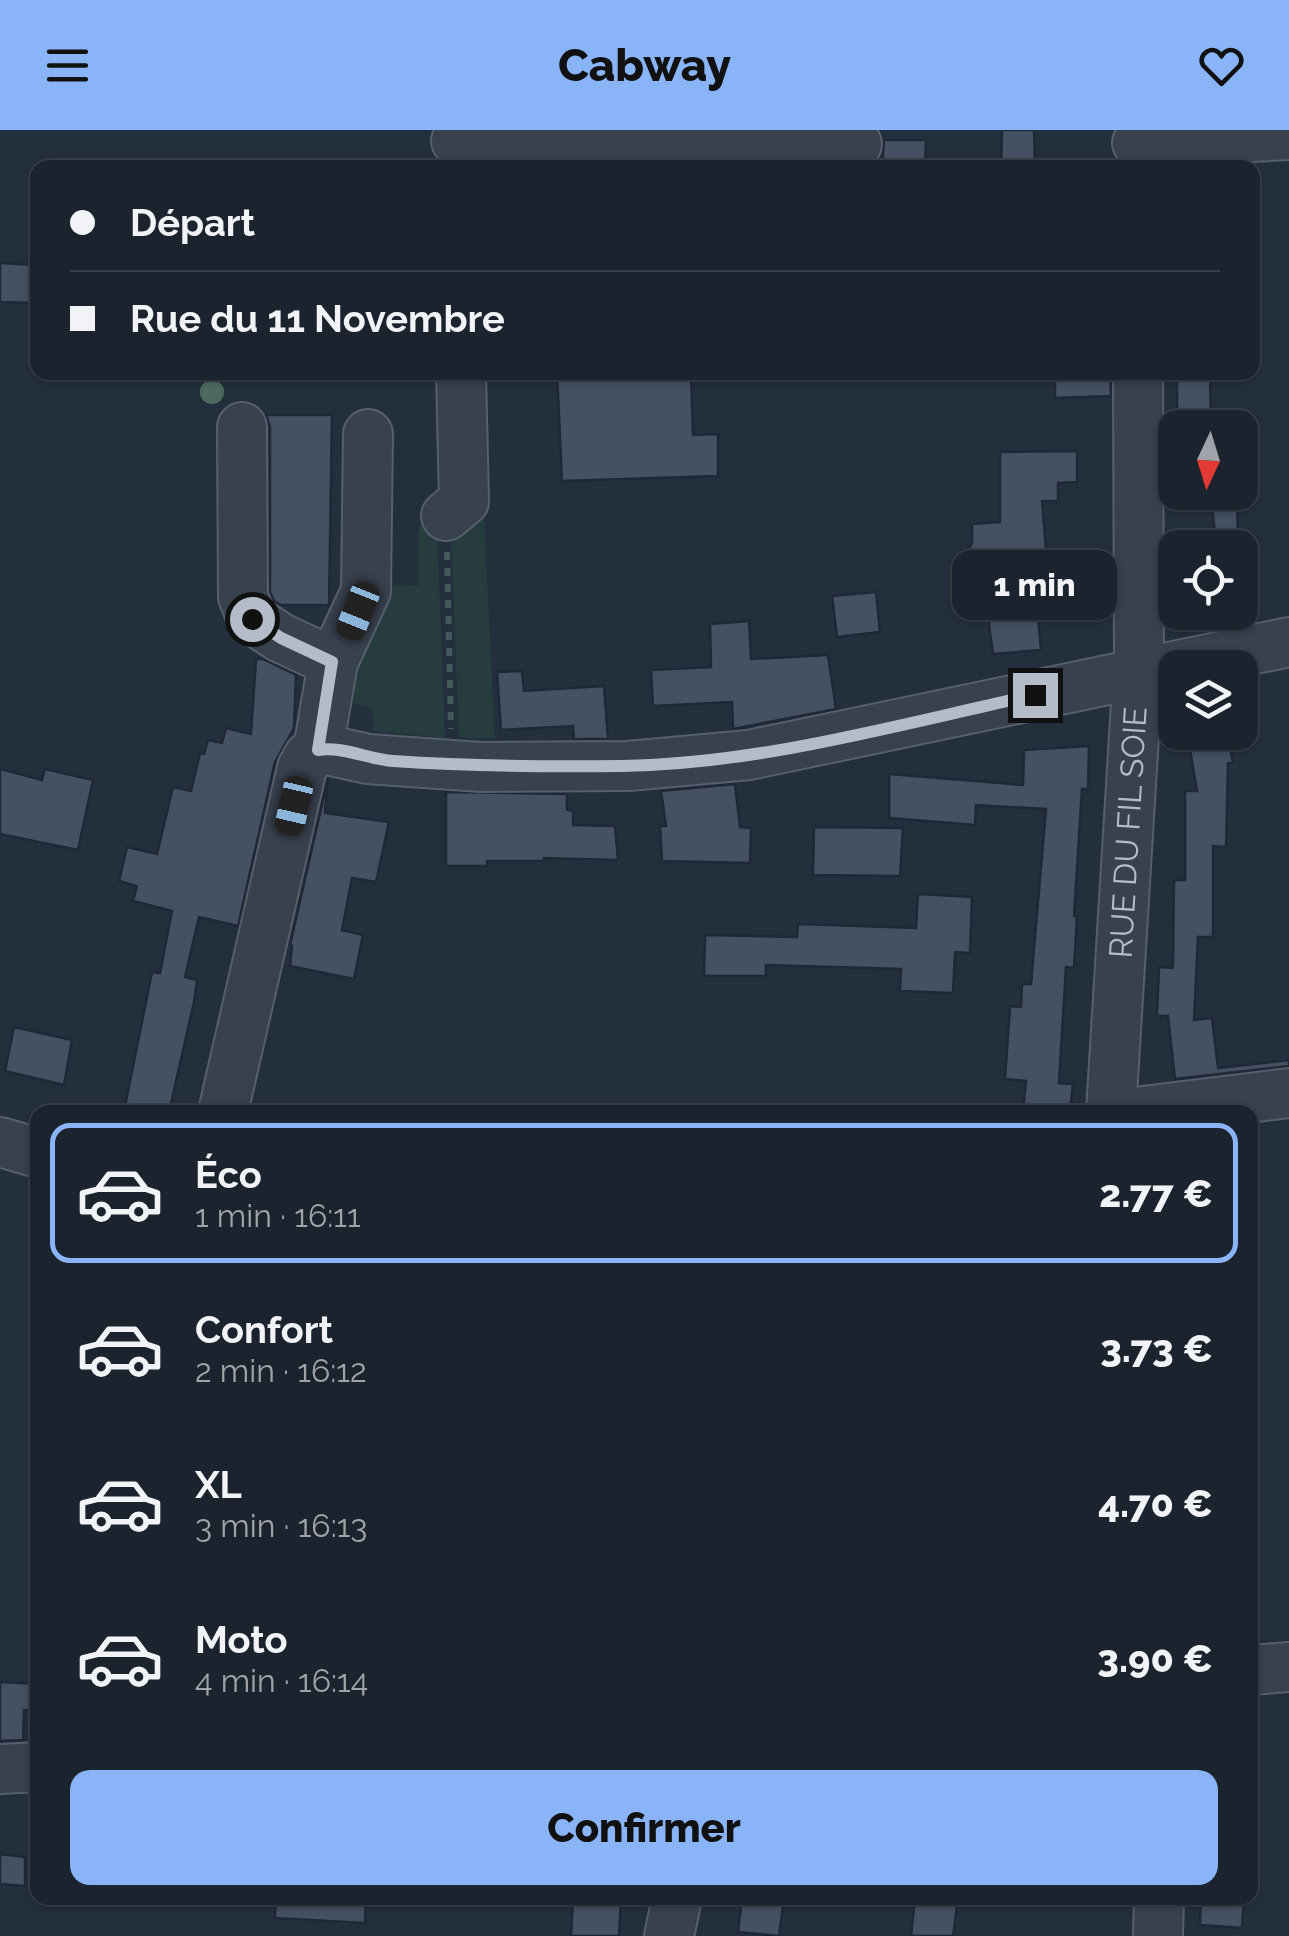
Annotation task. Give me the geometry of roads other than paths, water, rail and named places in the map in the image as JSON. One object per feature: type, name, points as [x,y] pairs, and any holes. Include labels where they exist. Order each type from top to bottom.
[{"type":"street","points":[[1137,147],[1289,136]]},
{"type":"street","points":[[456,146],[857,144]]},
{"type":"street","points":[[446,516],[464,501],[461,380]]},
{"type":"street","name":"RUE DU FIL SOIE","points":[[1111,1105],[1137,674],[1138,380]]},
{"type":"street","points":[[242,427],[243,596],[252,619],[281,638],[332,662]]},
{"type":"street","points":[[318,750],[332,662],[366,591],[368,434]]},
{"type":"street","points":[[226,1105],[302,768],[318,750],[332,749],[368,759],[481,767],[628,766],[749,756],[1289,642]]},
{"type":"street","points":[[1192,1105],[1289,1093]]},
{"type":"street","points":[[1258,1117],[1289,1113]]},
{"type":"street","points":[[0,1142],[30,1151]]},
{"type":"street","points":[[1258,1669],[1289,1667]]},
{"type":"street","points":[[0,1769],[30,1768]]},
{"type":"street","points":[[669,1936],[676,1905]]},
{"type":"street","points":[[1158,1936],[1159,1905]]}]
